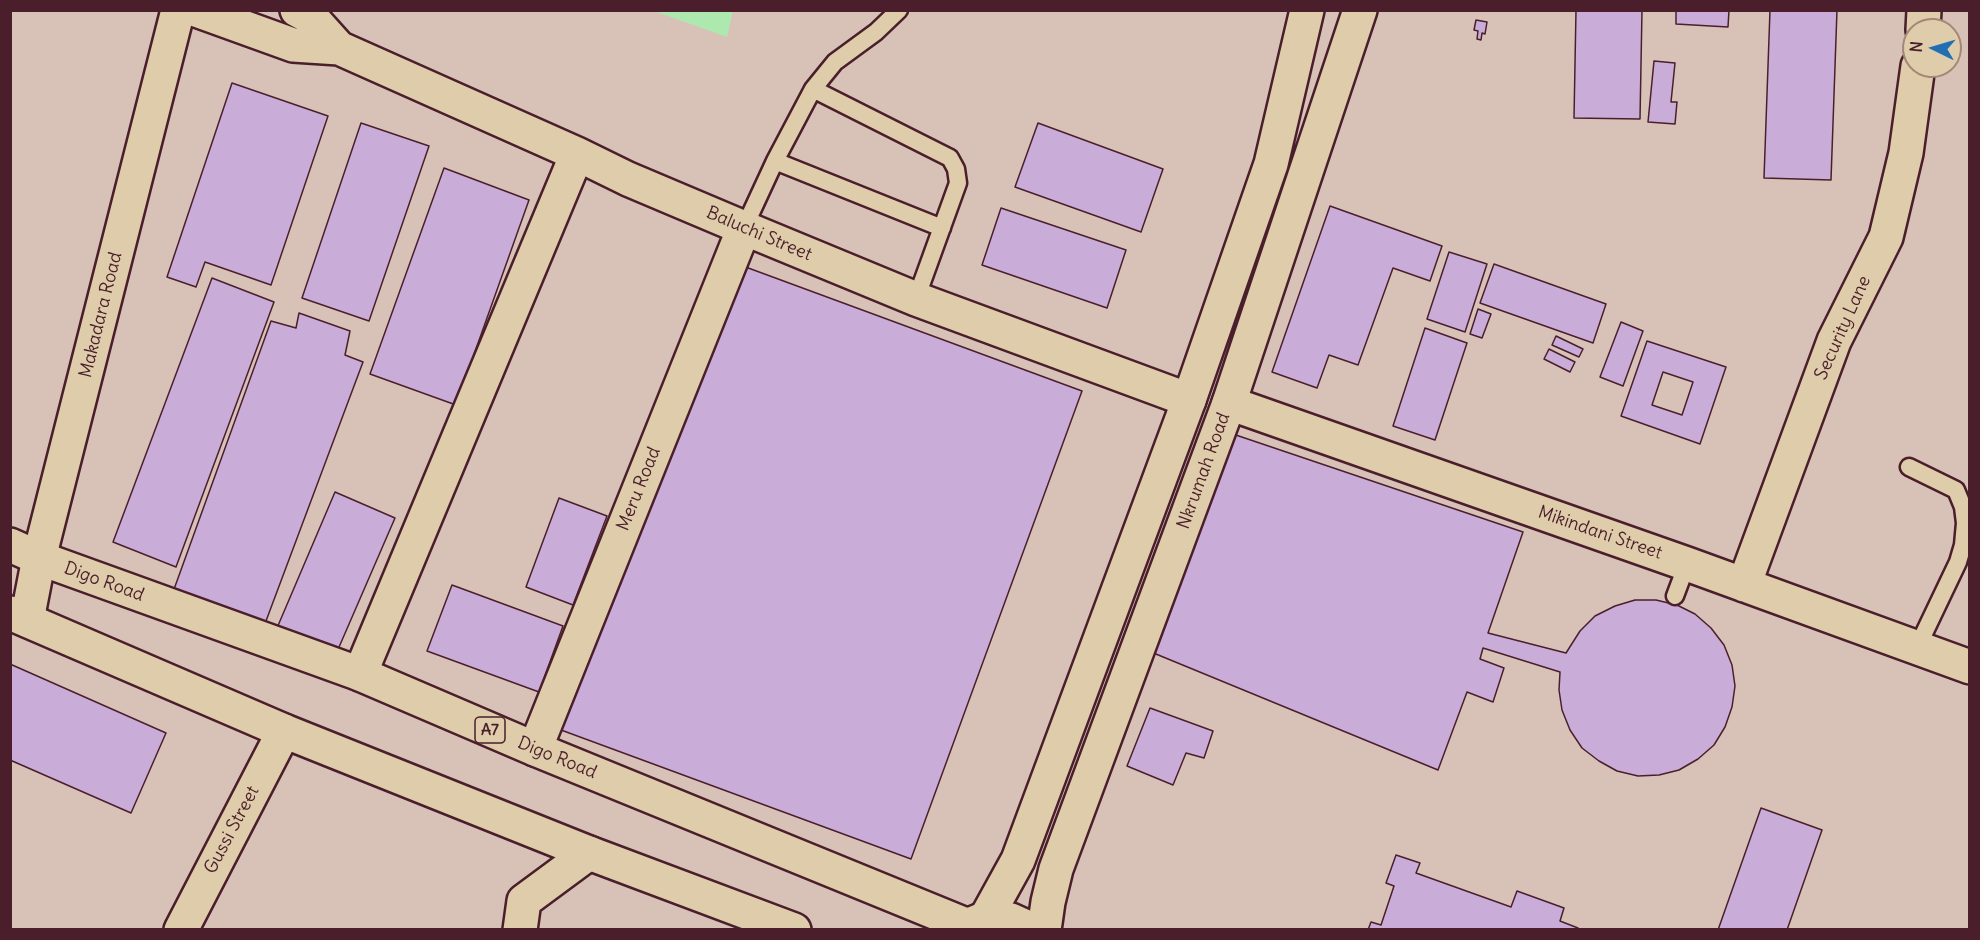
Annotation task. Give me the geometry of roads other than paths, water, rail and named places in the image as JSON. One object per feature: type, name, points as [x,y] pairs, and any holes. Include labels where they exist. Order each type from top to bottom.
[{"type":"main road","name":"Makadara Road","points":[[19,616],[25,551],[178,10]]},
{"type":"main road","name":"Baluchi Street","points":[[196,10],[293,45],[339,48],[628,179],[744,228],[916,299],[1189,400]]},
{"type":"main road","name":"Baluchi Street","points":[[297,10],[312,18],[339,48]]},
{"type":"main road","points":[[970,924],[1018,860],[1189,400],[1271,164],[1306,10]]},
{"type":"main road","name":"Nkrumah Road","points":[[1044,930],[1056,870],[1229,404],[1360,10]]},
{"type":"main road","name":"Security Lane","points":[[1743,585],[1834,340],[1886,237],[1906,153],[1916,78]]},
{"type":"main road","points":[[360,675],[577,154]]},
{"type":"main road","name":"Meru Road","points":[[535,749],[744,228]]},
{"type":"main road","name":"Mikindani Street","points":[[1229,404],[1687,564],[1970,667]]},
{"type":"main road","name":"Digo Road","points":[[25,551],[360,675],[535,749],[970,924],[1011,920],[1033,930]]},
{"type":"main road","points":[[19,616],[284,731],[589,853],[794,930]]},
{"type":"main road","name":"Gussi Street","points":[[181,930],[284,731]]},
{"type":"main road","points":[[520,930],[524,901],[589,853]]},
{"type":"lane","points":[[744,228],[775,161],[813,89],[835,62],[876,32],[899,10]]},
{"type":"lane","points":[[813,89],[950,158],[956,169],[958,183],[916,299]]},
{"type":"lane","points":[[775,161],[942,228]]},
{"type":"lane","points":[[1909,467],[1956,490],[1963,507],[1965,523],[1963,545],[1958,562],[1917,648]]},
{"type":"lane","points":[[1675,596],[1687,564]]}]
